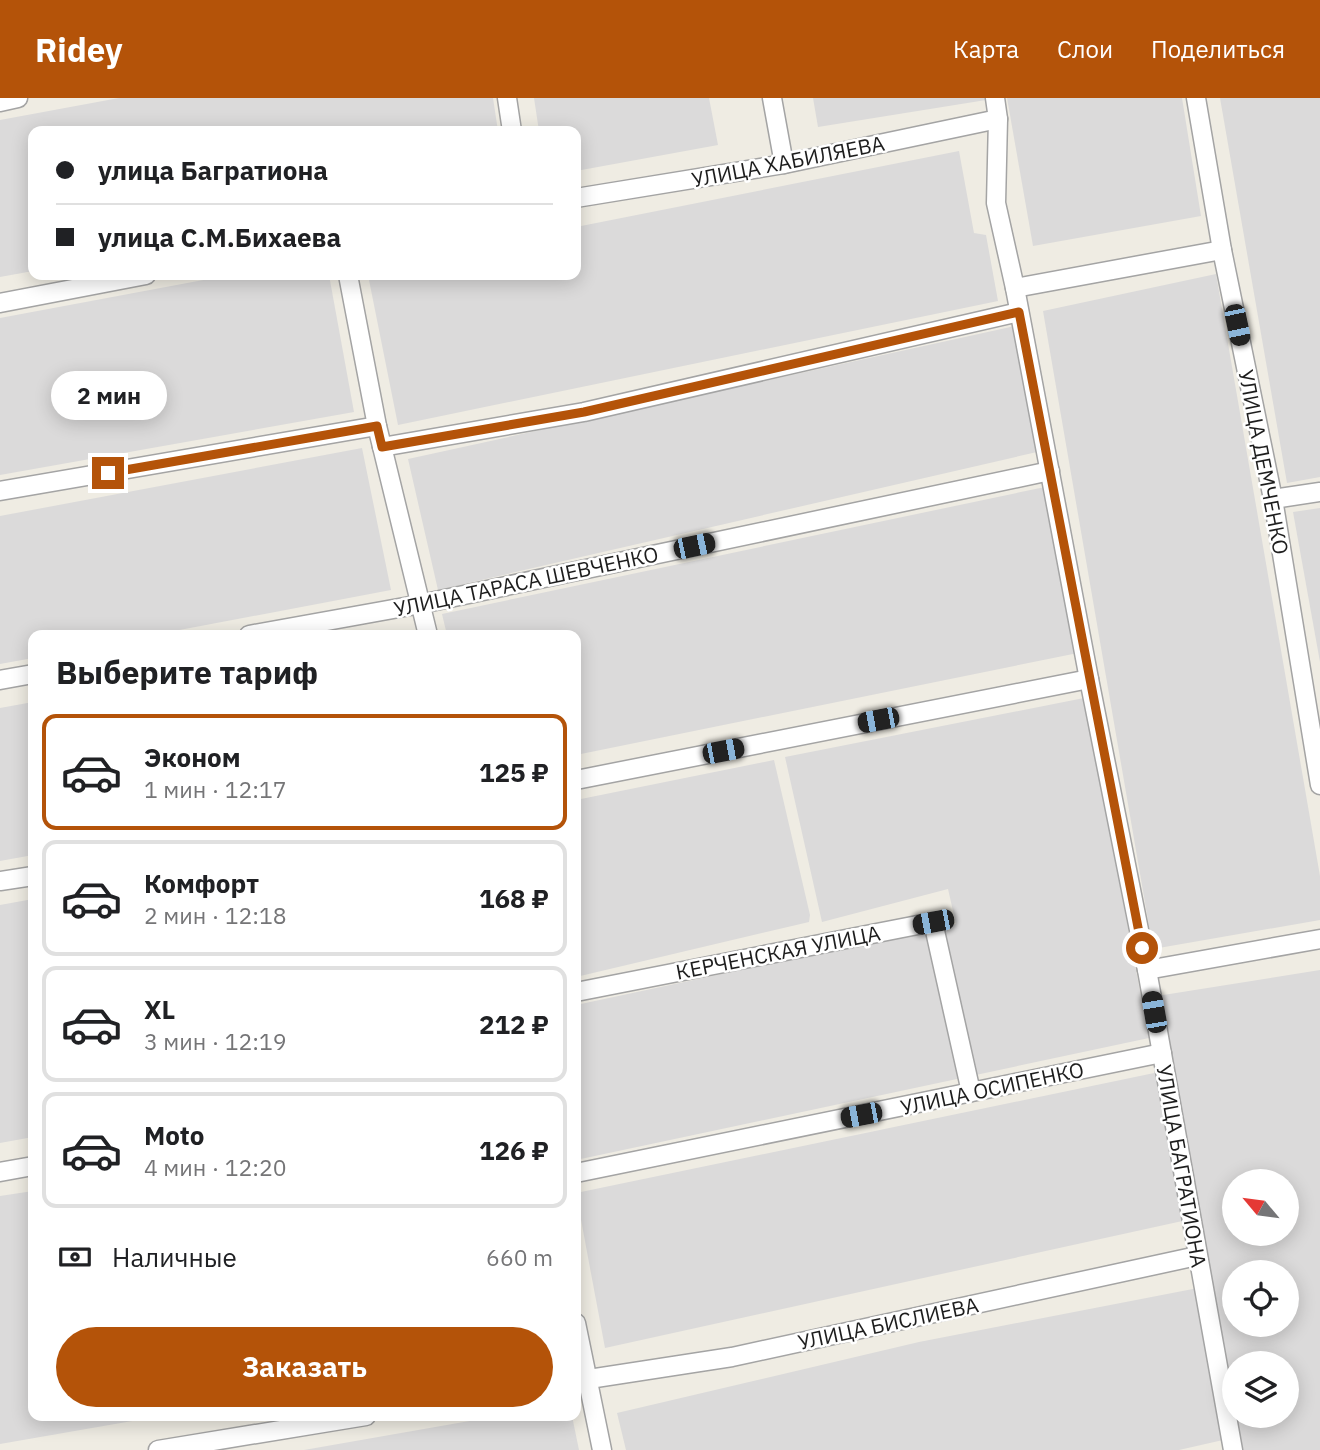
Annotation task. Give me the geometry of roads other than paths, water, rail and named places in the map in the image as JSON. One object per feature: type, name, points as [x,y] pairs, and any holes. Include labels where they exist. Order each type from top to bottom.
[{"type":"street","points":[[0,102],[18,98]]},
{"type":"street","points":[[507,98],[511,126]]},
{"type":"street","points":[[772,98],[784,164]]},
{"type":"street","name":"УЛИЦА БАГРАТИОНА","points":[[995,98],[998,119],[996,203],[1015,288],[1147,970],[1233,1450]]},
{"type":"street","name":"УЛИЦА ДЕМЧЕНКО","points":[[1196,98],[1222,250],[1273,499],[1320,785]]},
{"type":"street","name":"УЛИЦА ХАБИЛЯЕВА","points":[[581,197],[784,164],[998,119]]},
{"type":"street","points":[[1015,288],[1222,250]]},
{"type":"street","points":[[0,303],[120,280]]},
{"type":"street","points":[[349,280],[377,426],[427,630]]},
{"type":"street","points":[[382,447],[584,412],[1019,312]]},
{"type":"street","points":[[0,491],[377,426]]},
{"type":"street","name":"УЛИЦА ТАРАСА ШЕВЧЕНКО","points":[[277,630],[421,604],[1050,471]]},
{"type":"street","points":[[1273,499],[1320,492]]},
{"type":"street","points":[[0,680],[28,675]]},
{"type":"street","points":[[581,778],[1089,679]]},
{"type":"street","points":[[0,881],[28,877]]},
{"type":"street","name":"КЕРЧЕНСКАЯ УЛИЦА","points":[[581,991],[933,922],[971,1092]]},
{"type":"street","points":[[1147,970],[1320,939]]},
{"type":"street","name":"УЛИЦА ОСИПЕНКО","points":[[581,1172],[1162,1053]]},
{"type":"street","points":[[0,1172],[28,1167]]},
{"type":"street","name":"УЛИЦА БИСЛИЕВА","points":[[582,1380],[732,1357],[1198,1255]]},
{"type":"street","points":[[582,1380],[602,1450]]},
{"type":"street","points":[[158,1450],[335,1421]]}]
